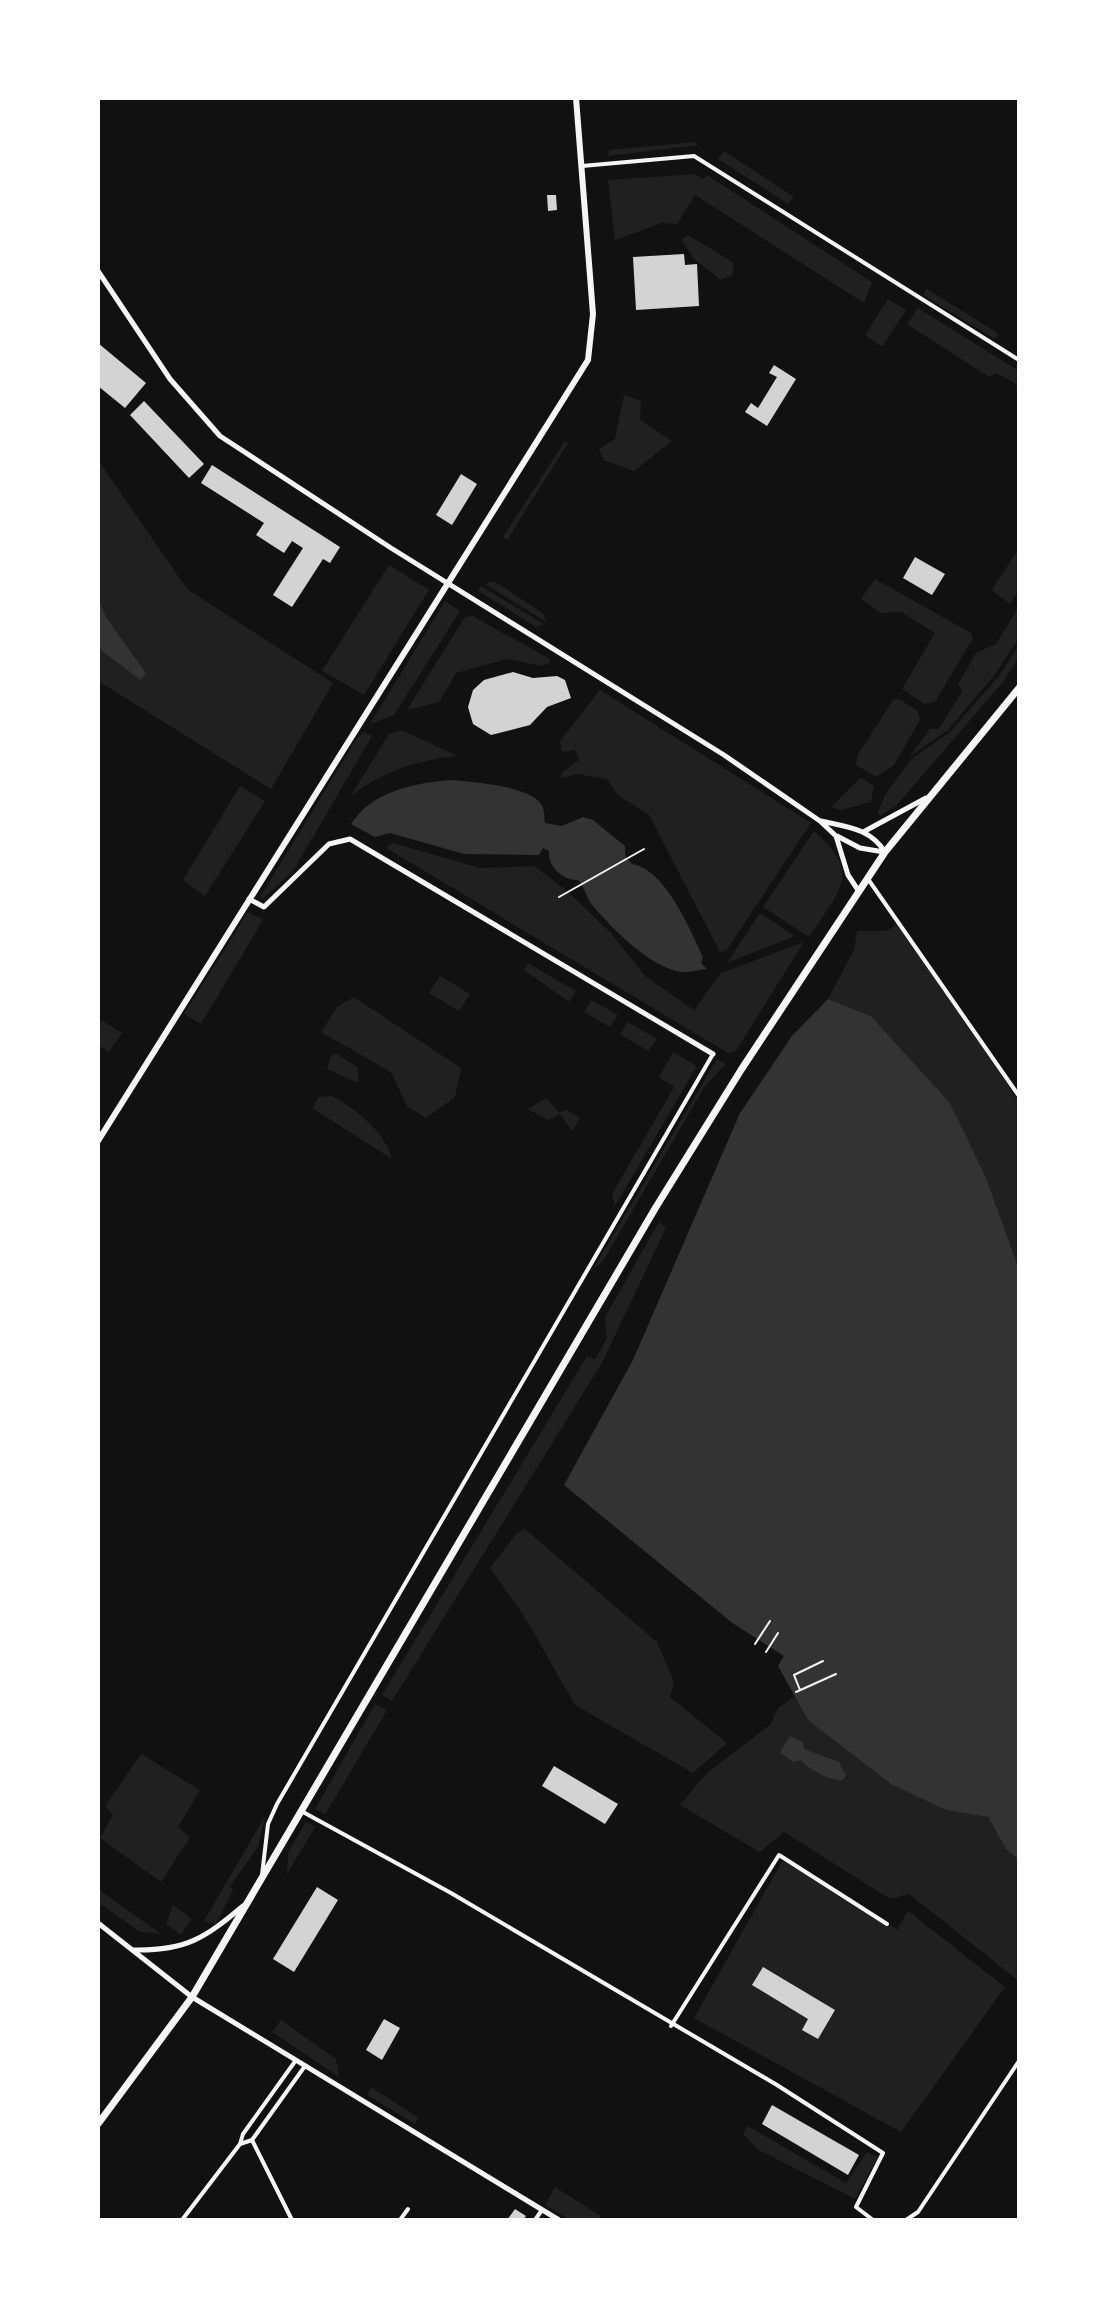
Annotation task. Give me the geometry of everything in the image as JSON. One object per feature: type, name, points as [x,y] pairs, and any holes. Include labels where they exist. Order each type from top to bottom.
[{"type":"main road","points":[[98,1141],[579,378],[592,348],[576,98]]},
{"type":"main road","points":[[98,2124],[192,1997],[656,1207],[858,890],[885,852],[1019,688]]},
{"type":"street","points":[[582,166],[694,156],[1019,360]]},
{"type":"street","points":[[98,271],[170,379],[220,436],[724,755],[820,821],[836,836],[860,848],[885,852]]},
{"type":"street","points":[[865,831],[931,796]]},
{"type":"street","points":[[820,821],[865,831],[876,838],[885,852]]},
{"type":"street","points":[[836,836],[848,875],[858,890]]},
{"type":"street","points":[[249,899],[264,907],[329,844],[350,839],[713,1054],[277,1804],[268,1824],[261,1881]]},
{"type":"street","points":[[867,877],[1019,1096]]},
{"type":"street","points":[[303,1812],[451,1893],[671,2026],[777,2085],[883,2153],[856,2207],[873,2220]]},
{"type":"street","points":[[671,2026],[779,1855],[887,1924]]},
{"type":"street","points":[[133,1949],[184,1945],[208,1935],[249,1902]]},
{"type":"street","points":[[98,1923],[192,1997],[559,2220]]},
{"type":"street","points":[[182,2220],[240,2144],[243,2134],[296,2060]]},
{"type":"street","points":[[906,2220],[918,2212],[1019,2061]]},
{"type":"street","points":[[240,2144],[252,2140],[305,2066]]},
{"type":"street","points":[[252,2140],[292,2220]]},
{"type":"street","points":[[400,2220],[408,2209]]},
{"type":"street","points":[[535,2220],[542,2210]]},
{"type":"path","points":[[559,897],[644,849]]},
{"type":"path","points":[[755,1644],[770,1621]]},
{"type":"path","points":[[766,1652],[778,1633]]},
{"type":"path","points":[[823,1661],[794,1675],[798,1691],[836,1674]]},
{"type":"shaded area","points":[[695,142],[699,145],[608,156],[609,150]]},
{"type":"shaded area","points":[[724,151],[794,197],[788,204],[718,159]]},
{"type":"shaded area","points":[[694,174],[703,179],[707,175],[872,282],[864,303],[695,195],[677,224],[662,223],[615,240],[608,180]]},
{"type":"shaded area","points":[[688,235],[734,263],[732,275],[721,280],[693,258],[682,240]]},
{"type":"shaded area","points":[[927,289],[999,334],[995,339],[923,295]]},
{"type":"shaded area","points":[[888,299],[906,310],[882,347],[865,335]]},
{"type":"shaded area","points":[[918,308],[1019,371],[1019,386],[997,373],[989,377],[907,324]]},
{"type":"shaded area","points":[[624,395],[641,401],[640,420],[672,441],[634,471],[604,460],[599,449],[615,439]]},
{"type":"shaded area","points":[[565,441],[568,443],[507,540],[503,537]]},
{"type":"shaded area","points":[[98,460],[187,589],[333,683],[271,789],[98,681]]},
{"type":"shaded area","points":[[1019,548],[1019,589],[1010,604],[992,590]]},
{"type":"shaded area","points":[[389,565],[429,590],[364,695],[322,671]]},
{"type":"shaded area","points":[[875,579],[971,633],[973,638],[935,702],[924,704],[902,689],[935,633],[901,612],[881,613],[861,599]]},
{"type":"shaded area","points":[[494,581],[544,614],[546,622],[485,584]]},
{"type":"shaded area","points":[[481,586],[544,624],[536,627],[478,591]]},
{"type":"shaded area","points":[[98,599],[107,619],[146,673],[141,680],[98,648]]},
{"type":"shaded area","points":[[445,601],[460,611],[394,715],[370,724]]},
{"type":"shaded area","points":[[1019,606],[1019,638],[993,677],[948,730],[909,757],[930,729],[939,729],[962,691],[958,684],[976,653],[996,644]]},
{"type":"shaded area","points":[[473,616],[551,660],[542,666],[507,659],[456,673],[439,702],[407,710],[465,617]]},
{"type":"shaded area","points":[[1019,645],[1019,657],[1003,682],[896,806],[880,816],[878,812],[885,795],[911,759],[949,733],[999,676]]},
{"type":"shaded area","points":[[600,690],[811,823],[726,951],[720,952],[649,815],[618,795],[607,779],[577,774],[561,778],[561,773],[579,760],[575,750],[562,752],[560,741]]},
{"type":"shaded area","points":[[899,699],[918,711],[920,720],[894,765],[876,777],[856,765],[857,756],[893,700]]},
{"type":"shaded area","points":[[401,730],[458,756],[401,768],[375,780],[350,797],[389,734]]},
{"type":"shaded area","points":[[364,732],[372,736],[293,871],[263,899],[260,897],[357,738]]},
{"type":"shaded area","points":[[861,777],[874,786],[871,802],[841,810],[831,807]]},
{"type":"shaded area","points":[[452,780],[500,786],[525,793],[541,804],[545,823],[562,826],[583,817],[593,820],[625,846],[625,856],[632,864],[644,868],[666,888],[684,917],[703,957],[701,963],[707,969],[676,971],[642,953],[593,906],[578,880],[557,872],[549,851],[543,848],[539,855],[464,854],[390,833],[375,837],[351,824],[371,803],[396,790]]},
{"type":"shaded area","points":[[240,786],[265,801],[205,896],[183,880]]},
{"type":"shaded area","points":[[814,831],[838,859],[842,872],[837,895],[809,937],[763,907]]},
{"type":"shaded area","points":[[393,843],[480,868],[534,866],[566,890],[611,933],[645,976],[694,1010],[721,973],[804,942],[736,1051],[728,1053],[386,848]]},
{"type":"shaded area","points":[[248,912],[263,920],[201,1024],[184,1014]]},
{"type":"shaded area","points":[[760,913],[795,936],[727,963]]},
{"type":"shaded area","points":[[896,924],[961,1012],[1019,1102],[1019,1269],[985,1175],[950,1103],[871,1016],[828,999],[854,950],[857,931],[887,931]]},
{"type":"shaded area","points":[[528,963],[576,991],[569,1002],[524,970]]},
{"type":"shaded area","points":[[440,976],[470,994],[459,1011],[429,993]]},
{"type":"shaded area","points":[[354,997],[461,1068],[455,1097],[426,1118],[407,1106],[391,1072],[321,1032],[337,1007]]},
{"type":"shaded area","points":[[828,999],[871,1016],[950,1103],[985,1175],[1019,1269],[1019,1860],[1006,1849],[988,1817],[946,1810],[891,1784],[808,1720],[778,1666],[784,1656],[731,1622],[564,1485],[633,1360],[740,1113],[792,1036]]},
{"type":"shaded area","points":[[591,1000],[618,1015],[610,1027],[584,1012]]},
{"type":"shaded area","points":[[101,1020],[122,1033],[109,1052],[98,1045]]},
{"type":"shaded area","points":[[628,1022],[657,1039],[648,1051],[620,1034]]},
{"type":"shaded area","points":[[673,1052],[697,1066],[615,1206],[612,1194],[674,1087],[659,1077]]},
{"type":"shaded area","points":[[336,1053],[358,1068],[358,1083],[327,1069],[330,1057]]},
{"type":"shaded area","points":[[717,1059],[726,1064],[705,1086],[603,1261],[593,1269]]},
{"type":"shaded area","points":[[332,1096],[376,1130],[392,1159],[312,1108],[319,1097]]},
{"type":"shaded area","points":[[547,1098],[559,1113],[566,1110],[580,1118],[572,1131],[560,1114],[549,1120],[527,1109]]},
{"type":"shaded area","points":[[659,1222],[666,1228],[602,1363],[392,1701],[382,1695],[587,1356],[595,1359],[607,1339],[605,1317]]},
{"type":"shaded area","points":[[525,1529],[657,1642],[674,1682],[670,1697],[727,1743],[693,1773],[575,1705],[526,1619],[490,1568],[516,1534]]},
{"type":"shaded area","points":[[795,1696],[808,1720],[975,1814],[988,1817],[1006,1849],[1019,1860],[1019,1981],[909,1894],[890,1899],[784,1832],[760,1852],[680,1805],[707,1773],[771,1724],[778,1708]]},
{"type":"shaded area","points":[[375,1704],[387,1710],[325,1815],[315,1809]]},
{"type":"shaded area","points":[[790,1736],[803,1742],[804,1749],[839,1762],[846,1776],[843,1780],[827,1777],[801,1760],[794,1762],[780,1753]]},
{"type":"shaded area","points":[[141,1754],[200,1790],[178,1827],[190,1837],[161,1882],[100,1838],[113,1815],[105,1806]]},
{"type":"shaded area","points":[[265,1816],[258,1847],[230,1886],[233,1890],[216,1924],[204,1921]]},
{"type":"shaded area","points":[[306,1822],[315,1827],[287,1874],[288,1853]]},
{"type":"shaded area","points":[[784,1858],[897,1930],[908,1911],[1005,1987],[901,2132],[694,2018]]},
{"type":"shaded area","points":[[98,1889],[161,1934],[140,1932],[98,1902]]},
{"type":"shaded area","points":[[173,1905],[192,1919],[181,1935],[166,1924]]},
{"type":"shaded area","points":[[281,2020],[336,2059],[339,2077],[272,2032]]},
{"type":"shaded area","points":[[371,2087],[419,2118],[415,2124],[367,2095]]},
{"type":"shaded area","points":[[748,2126],[846,2183],[867,2152],[878,2157],[855,2199],[757,2149],[743,2134]]},
{"type":"shaded area","points":[[555,2187],[601,2216],[598,2220],[570,2220],[545,2205]]},
{"type":"building","points":[[547,195],[556,195],[557,210],[548,211]]},
{"type":"building","points":[[684,254],[685,265],[697,264],[699,306],[636,310],[633,257]]},
{"type":"building","points":[[98,343],[146,383],[125,408],[98,386]]},
{"type":"building","points":[[774,365],[796,379],[767,426],[745,412],[751,403],[758,408],[777,377],[769,373]]},
{"type":"building","points":[[144,401],[204,464],[189,478],[130,415]]},
{"type":"building","points":[[212,465],[340,547],[330,563],[323,559],[292,607],[273,595],[303,548],[292,541],[284,553],[256,535],[264,523],[201,483]]},
{"type":"building","points":[[461,474],[477,484],[452,525],[436,515]]},
{"type":"building","points":[[915,557],[945,574],[932,595],[903,578]]},
{"type":"building","points":[[513,672],[533,678],[557,676],[565,680],[571,698],[547,707],[530,725],[491,735],[473,724],[468,707],[473,690],[484,680]]},
{"type":"building","points":[[554,1766],[618,1804],[605,1824],[542,1786]]},
{"type":"building","points":[[317,1887],[338,1900],[294,1972],[273,1959]]},
{"type":"building","points":[[763,1967],[835,2010],[818,2039],[802,2030],[808,2019],[752,1985]]},
{"type":"building","points":[[384,2019],[400,2028],[382,2060],[366,2050]]},
{"type":"building","points":[[772,2105],[859,2155],[848,2175],[762,2124]]},
{"type":"building","points":[[515,2209],[526,2216],[523,2220],[507,2220]]}]
